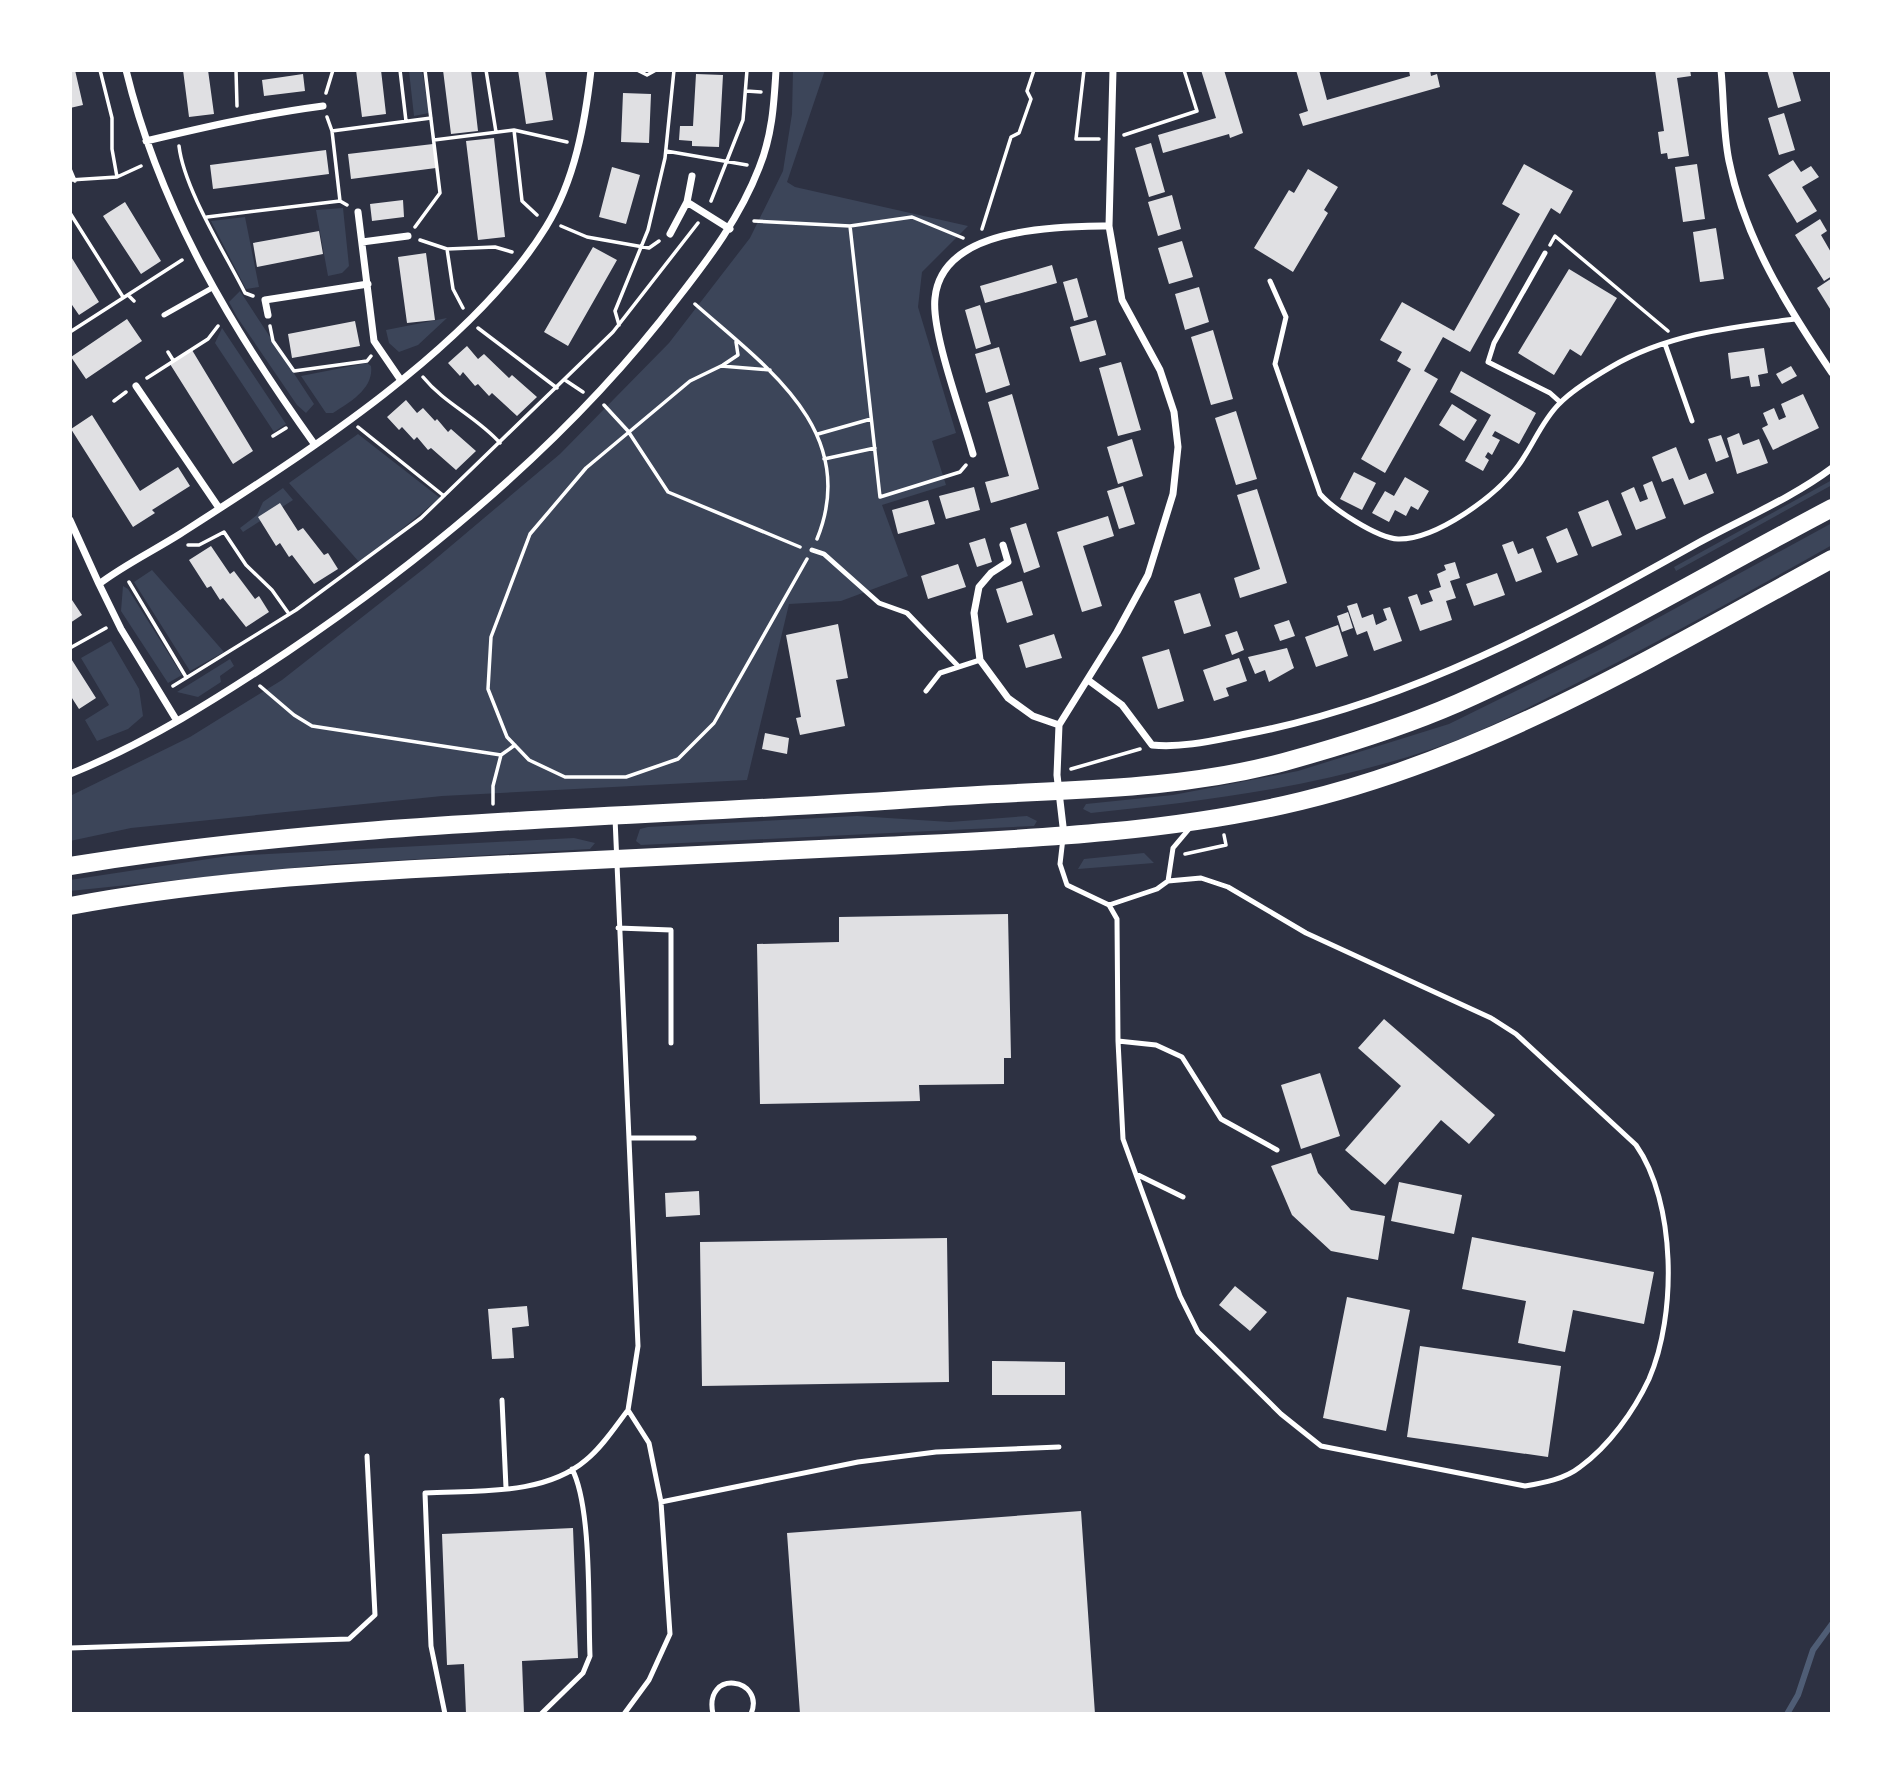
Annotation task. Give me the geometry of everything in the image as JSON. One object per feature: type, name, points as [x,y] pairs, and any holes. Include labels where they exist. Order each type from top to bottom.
[{"type":"highway","points":[[70,866],[303,835],[492,820],[1060,793],[1199,779],[1281,762],[1453,706],[1534,668],[1832,508]]},
{"type":"highway","points":[[70,906],[126,895],[305,875],[1063,835],[1206,818],[1298,802],[1389,777],[1459,751],[1623,672],[1832,559]]},
{"type":"street","points":[[126,70],[146,141],[179,225],[212,288],[261,369],[315,445]]},
{"type":"street","points":[[99,584],[315,445],[415,367],[469,318],[525,256],[549,221],[579,144],[591,70]]},
{"type":"street","points":[[70,774],[105,760],[177,721],[251,676],[399,572],[487,499],[593,398],[646,341],[730,229],[759,168],[773,123],[776,70]]},
{"type":"street","points":[[1063,835],[1059,725],[1148,575],[1173,494],[1178,447],[1174,412],[1160,370],[1122,300],[1109,226],[1109,139],[1113,70]]},
{"type":"street","points":[[1721,70],[1729,162],[1756,244],[1795,319],[1832,373]]},
{"type":"street","points":[[146,141],[237,123],[257,114],[323,106]]},
{"type":"street","points":[[670,234],[687,202],[692,176]]},
{"type":"street","points":[[687,202],[730,229]]},
{"type":"street","points":[[358,212],[376,349],[400,379]]},
{"type":"street","points":[[973,454],[938,329],[934,296],[944,273],[963,252],[979,244],[1042,228],[1109,226]]},
{"type":"street","points":[[362,242],[408,236]]},
{"type":"street","points":[[268,314],[265,300],[368,284]]},
{"type":"street","points":[[136,386],[219,508]]},
{"type":"street","points":[[1087,680],[1122,705],[1153,745],[1174,747],[1277,728],[1344,710],[1420,683],[1555,622],[1832,468]]},
{"type":"street","points":[[70,520],[121,629],[177,721]]},
{"type":"street","points":[[1003,545],[1008,562],[979,587],[974,613],[980,660],[1008,698],[1033,716],[1059,725]]},
{"type":"lane","points":[[1545,253],[1494,343],[1488,362],[1550,393],[1560,402]]},
{"type":"lane","points":[[1270,281],[1286,317],[1276,363],[1320,494],[1329,504],[1382,536],[1398,539],[1428,533],[1461,516],[1518,466],[1540,427],[1560,402],[1610,368],[1665,344],[1725,328],[1795,319]]},
{"type":"lane","points":[[164,316],[212,288]]},
{"type":"lane","points":[[1665,344],[1692,421]]},
{"type":"lane","points":[[812,550],[824,554],[878,603],[907,613],[958,666]]},
{"type":"lane","points":[[926,691],[940,673],[980,660]]},
{"type":"lane","points":[[445,1714],[430,1646],[425,1493],[506,1488],[551,1481],[585,1461],[606,1440],[628,1410],[638,1346],[614,815]]},
{"type":"lane","points":[[1168,881],[1176,841],[1206,818]]},
{"type":"lane","points":[[1063,835],[1060,864],[1067,885],[1110,905],[1117,919],[1118,1041],[1123,1139],[1180,1296],[1198,1332],[1281,1414],[1321,1446],[1525,1486],[1549,1482],[1579,1469],[1604,1445],[1633,1408],[1650,1377],[1662,1328],[1668,1282],[1658,1189],[1650,1164],[1636,1145],[1516,1034],[1490,1018],[1306,933],[1228,887],[1201,878],[1168,881],[1157,888],[1110,905]]},
{"type":"lane","points":[[618,928],[671,930],[671,1043]]},
{"type":"lane","points":[[1118,1041],[1156,1045],[1182,1057],[1220,1119],[1277,1150]]},
{"type":"lane","points":[[630,1138],[694,1138]]},
{"type":"lane","points":[[1136,1174],[1183,1197]]},
{"type":"lane","points":[[502,1400],[506,1488]]},
{"type":"lane","points":[[624,1714],[649,1681],[670,1633],[661,1502],[649,1443],[628,1410]]},
{"type":"lane","points":[[661,1502],[858,1462],[936,1452],[1059,1447]]},
{"type":"lane","points":[[70,1648],[349,1639],[375,1615],[366,1456]]},
{"type":"lane","points":[[541,1714],[583,1673],[590,1656],[584,1511],[580,1484],[572,1469]]},
{"type":"lane","points":[[713,1714],[711,1702],[715,1691],[724,1684],[737,1682],[748,1688],[754,1699],[751,1714]]},
{"type":"path","points":[[100,70],[112,118],[112,149],[117,177]]},
{"type":"path","points":[[236,70],[237,123]]},
{"type":"path","points":[[333,70],[323,106],[332,131],[340,201]]},
{"type":"path","points":[[400,70],[406,121]]},
{"type":"path","points":[[425,70],[440,193],[408,236],[447,249],[495,247],[525,256]]},
{"type":"path","points":[[486,70],[496,132]]},
{"type":"path","points":[[637,70],[647,75],[656,70]]},
{"type":"path","points":[[619,325],[615,312],[641,247],[666,151],[674,70]]},
{"type":"path","points":[[173,686],[289,614],[367,559],[444,496],[619,325],[704,212],[729,162],[743,120],[747,70]]},
{"type":"path","points":[[754,221],[849,226],[912,216],[979,244],[1011,137],[1019,133],[1031,99],[1027,91],[1034,70]]},
{"type":"path","points":[[1084,70],[1076,139],[1109,139],[1197,111],[1184,70]]},
{"type":"path","points":[[332,131],[431,118]]},
{"type":"path","points":[[434,140],[513,130],[579,144]]},
{"type":"path","points":[[513,130],[522,201],[549,221],[587,237],[649,248],[670,234]]},
{"type":"path","points":[[178,133],[181,164],[245,293],[265,300]]},
{"type":"path","points":[[666,151],[729,162]]},
{"type":"path","points":[[70,169],[73,181],[117,177],[141,166]]},
{"type":"path","points":[[207,216],[340,201],[358,212]]},
{"type":"path","points":[[70,213],[125,296],[135,302]]},
{"type":"path","points":[[849,226],[880,497],[960,472],[973,454]]},
{"type":"path","points":[[1545,253],[1555,236],[1653,317]]},
{"type":"path","points":[[447,249],[453,289],[469,318]]},
{"type":"path","points":[[70,332],[182,260]]},
{"type":"path","points":[[695,304],[786,384],[818,434],[827,486],[820,532],[714,723],[678,759],[626,777],[565,777],[529,760],[507,737],[488,689],[491,638],[510,581],[530,534],[586,468],[690,381],[738,355],[735,340]]},
{"type":"path","points":[[268,314],[273,341],[294,371],[367,361],[376,349]]},
{"type":"path","points":[[114,401],[208,339],[218,326]]},
{"type":"path","points":[[492,340],[556,388]]},
{"type":"path","points":[[168,352],[173,360]]},
{"type":"path","points":[[722,366],[770,370]]},
{"type":"path","points":[[415,367],[437,394],[483,425],[500,443]]},
{"type":"path","points":[[565,380],[593,398],[628,431],[668,492],[812,550]]},
{"type":"path","points":[[818,434],[872,419]]},
{"type":"path","points":[[273,436],[286,428]]},
{"type":"path","points":[[373,438],[444,496]]},
{"type":"path","points":[[824,460],[875,448]]},
{"type":"path","points":[[187,545],[200,545],[224,531],[246,565],[272,590],[289,614]]},
{"type":"path","points":[[134,576],[128,583],[186,677]]},
{"type":"path","points":[[70,648],[106,628]]},
{"type":"path","points":[[251,676],[293,715],[312,726],[501,755]]},
{"type":"path","points":[[493,804],[493,786],[501,755],[515,745]]},
{"type":"path","points":[[1079,768],[1153,745]]},
{"type":"path","points":[[1186,854],[1226,845]]},
{"type":"shaded area","points":[[793,70],[825,70],[787,182],[795,187],[968,226],[922,272],[918,307],[956,433],[932,441],[946,485],[882,505],[908,576],[841,601],[789,604],[747,780],[442,796],[131,828],[70,841],[70,796],[190,737],[282,680],[426,567],[560,454],[669,343],[750,238],[783,171],[792,114]]},
{"type":"shaded area","points":[[409,71],[421,71],[423,75],[429,113],[414,116]]},
{"type":"shaded area","points":[[343,208],[349,266],[342,273],[328,276],[316,210]]},
{"type":"shaded area","points":[[245,217],[259,287],[246,289],[211,221]]},
{"type":"shaded area","points":[[240,291],[314,404],[306,413],[297,405],[237,317],[229,302]]},
{"type":"shaded area","points":[[447,318],[418,345],[399,352],[389,343],[386,330]]},
{"type":"shaded area","points":[[222,328],[286,424],[274,432],[215,343]]},
{"type":"shaded area","points":[[367,363],[371,366],[371,374],[365,388],[333,413],[326,413],[301,376]]},
{"type":"shaded area","points":[[358,434],[440,498],[360,563],[289,483]]},
{"type":"shaded area","points":[[1832,480],[1832,485],[1676,571],[1674,567]]},
{"type":"shaded area","points":[[283,488],[293,500],[243,532],[240,528],[257,515],[263,502]]},
{"type":"shaded area","points":[[1832,523],[1832,545],[1608,667],[1506,719],[1453,742],[1351,772],[1265,790],[1091,813],[1083,809],[1086,804],[1173,795],[1298,771],[1449,724],[1601,649]]},
{"type":"shaded area","points":[[152,570],[224,652],[190,671],[134,582]]},
{"type":"shaded area","points":[[123,586],[128,589],[182,675],[168,683],[121,611]]},
{"type":"shaded area","points":[[111,641],[139,689],[143,716],[128,729],[97,741],[85,720],[109,705],[81,658]]},
{"type":"shaded area","points":[[230,659],[234,666],[220,676],[221,682],[198,697],[177,692]]},
{"type":"shaded area","points":[[857,816],[950,822],[1027,816],[1037,821],[1034,826],[641,845],[636,841],[640,829],[648,827]]},
{"type":"shaded area","points":[[574,838],[595,843],[590,849],[331,864],[70,891],[70,880],[228,856]]},
{"type":"shaded area","points":[[1144,853],[1154,863],[1078,869],[1084,859]]},
{"type":"building","points":[[70,70],[75,70],[83,105],[70,108]]},
{"type":"building","points":[[183,70],[208,70],[214,114],[189,117]]},
{"type":"building","points":[[356,70],[381,70],[386,114],[362,117]]},
{"type":"building","points":[[443,70],[471,70],[478,131],[451,134]]},
{"type":"building","points":[[518,70],[545,70],[553,120],[526,124]]},
{"type":"building","points":[[1201,70],[1224,70],[1243,133],[1230,138],[1229,134],[1163,153],[1158,135],[1216,118]]},
{"type":"building","points":[[1296,70],[1319,70],[1327,100],[1410,76],[1409,70],[1430,70],[1431,76],[1437,74],[1440,87],[1303,126],[1299,114],[1308,111]]},
{"type":"building","points":[[1655,70],[1690,70],[1691,76],[1677,78],[1689,156],[1668,159],[1667,153],[1661,154],[1658,132],[1664,131]]},
{"type":"building","points":[[1767,70],[1792,70],[1801,101],[1778,108]]},
{"type":"building","points":[[303,74],[305,91],[264,96],[262,80]]},
{"type":"building","points":[[696,74],[723,75],[719,147],[692,146],[692,141],[679,140],[680,126],[693,126]]},
{"type":"building","points":[[623,93],[651,94],[649,143],[621,142]]},
{"type":"building","points":[[1784,113],[1795,150],[1779,155],[1768,118]]},
{"type":"building","points":[[494,138],[505,237],[478,240],[466,141]]},
{"type":"building","points":[[1151,143],[1165,192],[1149,197],[1135,148]]},
{"type":"building","points":[[433,144],[436,168],[351,179],[348,154]]},
{"type":"building","points":[[326,150],[329,174],[213,189],[210,165]]},
{"type":"building","points":[[1793,160],[1801,172],[1811,166],[1819,177],[1802,187],[1817,211],[1797,223],[1768,175]]},
{"type":"building","points":[[1524,164],[1573,191],[1560,214],[1551,208],[1470,352],[1443,337],[1424,371],[1438,379],[1385,473],[1361,459],[1411,369],[1397,361],[1402,352],[1380,340],[1402,302],[1454,331],[1520,214],[1502,204]]},
{"type":"building","points":[[1697,164],[1705,219],[1683,222],[1675,167]]},
{"type":"building","points":[[612,167],[640,175],[626,224],[599,217]]},
{"type":"building","points":[[1308,169],[1338,187],[1324,210],[1328,213],[1293,272],[1254,248],[1289,190],[1294,193]]},
{"type":"building","points":[[1172,195],[1181,229],[1158,236],[1148,202]]},
{"type":"building","points":[[403,200],[404,217],[372,221],[370,204]]},
{"type":"building","points":[[125,202],[161,261],[141,274],[103,216]]},
{"type":"building","points":[[1820,219],[1827,231],[1821,235],[1832,254],[1832,276],[1824,281],[1795,235]]},
{"type":"building","points":[[1716,228],[1724,279],[1700,282],[1693,232]]},
{"type":"building","points":[[319,231],[323,254],[257,267],[253,243]]},
{"type":"building","points":[[1182,241],[1193,277],[1169,284],[1158,248]]},
{"type":"building","points":[[593,247],[617,260],[568,346],[544,332]]},
{"type":"building","points":[[426,253],[435,320],[407,323],[398,257]]},
{"type":"building","points":[[70,255],[99,302],[79,315],[70,302]]},
{"type":"building","points":[[1052,265],[1057,283],[985,303],[980,286]]},
{"type":"building","points":[[1569,269],[1617,298],[1581,356],[1570,349],[1554,375],[1518,353]]},
{"type":"building","points":[[1077,278],[1088,317],[1074,321],[1063,282]]},
{"type":"building","points":[[1832,278],[1832,312],[1817,288]]},
{"type":"building","points":[[1199,287],[1209,322],[1185,330],[1175,294]]},
{"type":"building","points":[[980,305],[991,344],[976,349],[965,310]]},
{"type":"building","points":[[127,319],[142,341],[86,379],[71,357]]},
{"type":"building","points":[[1096,320],[1106,355],[1080,362],[1070,327]]},
{"type":"building","points":[[355,321],[360,346],[292,358],[288,334]]},
{"type":"building","points":[[1213,330],[1233,399],[1211,405],[1191,337]]},
{"type":"building","points":[[467,346],[478,359],[484,354],[509,378],[512,375],[537,397],[517,416],[492,393],[489,396],[478,384],[475,386],[463,372],[460,376],[448,363]]},
{"type":"building","points":[[999,347],[1010,385],[986,393],[975,354]]},
{"type":"building","points":[[1764,348],[1768,373],[1758,375],[1760,386],[1751,387],[1749,376],[1731,379],[1728,353]]},
{"type":"building","points":[[192,350],[253,451],[233,464],[170,364]]},
{"type":"building","points":[[1121,362],[1141,430],[1118,436],[1099,368]]},
{"type":"building","points":[[1791,366],[1797,376],[1782,384],[1776,374]]},
{"type":"building","points":[[1461,371],[1536,413],[1519,444],[1495,431],[1492,436],[1500,440],[1492,455],[1488,452],[1485,457],[1489,460],[1483,471],[1465,461],[1491,415],[1450,392]]},
{"type":"building","points":[[1012,394],[1039,489],[991,503],[985,482],[1009,476],[988,402]]},
{"type":"building","points":[[1803,394],[1819,428],[1773,450],[1762,428],[1768,425],[1763,413],[1774,408],[1779,420],[1786,417],[1781,404]]},
{"type":"building","points":[[406,400],[417,413],[423,408],[448,432],[451,429],[476,451],[456,470],[431,448],[428,450],[417,437],[414,440],[402,427],[399,430],[387,417]]},
{"type":"building","points":[[1452,404],[1477,420],[1464,441],[1439,425]]},
{"type":"building","points":[[1236,411],[1257,479],[1236,485],[1215,418]]},
{"type":"building","points":[[92,415],[140,491],[178,467],[190,486],[152,510],[155,513],[133,527],[71,429]]},
{"type":"building","points":[[1739,433],[1743,445],[1759,439],[1768,463],[1737,474],[1727,438]]},
{"type":"building","points":[[1721,435],[1729,457],[1716,462],[1708,439]]},
{"type":"building","points":[[1132,439],[1143,476],[1118,484],[1107,447]]},
{"type":"building","points":[[1676,447],[1689,480],[1706,473],[1714,493],[1684,505],[1673,478],[1662,482],[1652,457]]},
{"type":"building","points":[[1354,472],[1376,483],[1362,510],[1340,499]]},
{"type":"building","points":[[1405,477],[1429,491],[1418,510],[1411,506],[1406,516],[1395,510],[1389,522],[1372,513],[1385,491],[1394,496]]},
{"type":"building","points":[[1652,481],[1666,518],[1636,530],[1621,493],[1634,487],[1640,502],[1648,499],[1643,485]]},
{"type":"building","points":[[1123,486],[1135,524],[1119,529],[1107,491]]},
{"type":"building","points":[[974,487],[980,510],[946,519],[939,496]]},
{"type":"building","points":[[1257,489],[1287,583],[1240,598],[1234,578],[1260,569],[1237,495]]},
{"type":"building","points":[[928,500],[935,524],[898,534],[892,510]]},
{"type":"building","points":[[1608,500],[1622,535],[1592,547],[1578,512]]},
{"type":"building","points":[[280,503],[298,531],[303,528],[324,555],[328,553],[338,569],[314,584],[280,543],[276,546],[258,517]]},
{"type":"building","points":[[1108,516],[1114,536],[1083,546],[1102,606],[1082,612],[1057,532]]},
{"type":"building","points":[[1026,523],[1040,567],[1024,573],[1010,528]]},
{"type":"building","points":[[1567,528],[1578,555],[1557,563],[1546,537]]},
{"type":"building","points":[[985,538],[992,562],[977,567],[969,543]]},
{"type":"building","points":[[1513,541],[1518,554],[1533,548],[1542,572],[1516,582],[1502,545]]},
{"type":"building","points":[[211,546],[230,574],[234,571],[255,599],[259,596],[269,612],[246,627],[223,598],[220,600],[211,586],[207,588],[189,560]]},
{"type":"building","points":[[1455,562],[1460,578],[1450,581],[1456,598],[1446,601],[1452,620],[1420,631],[1408,597],[1417,594],[1421,605],[1433,601],[1429,591],[1441,587],[1437,574],[1446,570],[1444,565]]},
{"type":"building","points":[[958,564],[966,587],[928,599],[921,576]]},
{"type":"building","points":[[1497,573],[1505,595],[1474,606],[1466,584]]},
{"type":"building","points":[[1022,581],[1033,615],[1007,623],[996,589]]},
{"type":"building","points":[[1200,593],[1211,626],[1184,634],[1174,601]]},
{"type":"building","points":[[70,597],[82,615],[70,623]]},
{"type":"building","points":[[1357,603],[1362,618],[1373,614],[1376,625],[1387,620],[1383,609],[1390,607],[1402,641],[1374,651],[1367,631],[1357,635],[1347,606]]},
{"type":"building","points":[[1348,612],[1353,628],[1342,632],[1337,616]]},
{"type":"building","points":[[1289,620],[1295,636],[1280,641],[1274,625]]},
{"type":"building","points":[[838,624],[848,678],[836,680],[845,726],[800,735],[796,718],[801,717],[786,635]]},
{"type":"building","points":[[1338,625],[1348,656],[1316,667],[1305,637]]},
{"type":"building","points":[[1237,631],[1244,650],[1232,655],[1225,635]]},
{"type":"building","points":[[1054,634],[1062,658],[1026,668],[1019,645]]},
{"type":"building","points":[[1287,648],[1294,668],[1269,682],[1265,670],[1255,674],[1248,657]]},
{"type":"building","points":[[1169,649],[1184,701],[1158,709],[1142,657]]},
{"type":"building","points":[[70,657],[96,698],[79,709],[70,695]]},
{"type":"building","points":[[1239,658],[1247,681],[1226,688],[1229,696],[1214,701],[1203,670]]},
{"type":"building","points":[[765,733],[789,738],[787,754],[762,749]]},
{"type":"building","points":[[1008,914],[1011,1058],[1004,1058],[1004,1084],[919,1085],[920,1101],[760,1104],[757,944],[839,942],[839,917]]},
{"type":"building","points":[[1384,1019],[1495,1115],[1469,1144],[1441,1120],[1385,1185],[1345,1150],[1401,1086],[1358,1048]]},
{"type":"building","points":[[1320,1073],[1340,1136],[1301,1149],[1281,1085]]},
{"type":"building","points":[[1311,1153],[1318,1173],[1351,1210],[1385,1216],[1378,1260],[1331,1251],[1292,1215],[1271,1166]]},
{"type":"building","points":[[1399,1182],[1462,1195],[1454,1234],[1391,1221]]},
{"type":"building","points":[[699,1191],[700,1215],[666,1217],[665,1193]]},
{"type":"building","points":[[1472,1237],[1654,1272],[1644,1324],[1573,1310],[1565,1352],[1518,1343],[1526,1301],[1462,1289]]},
{"type":"building","points":[[947,1238],[949,1382],[702,1386],[700,1242]]},
{"type":"building","points":[[1235,1286],[1267,1312],[1250,1331],[1219,1305]]},
{"type":"building","points":[[1347,1297],[1410,1310],[1386,1431],[1323,1418]]},
{"type":"building","points":[[527,1306],[529,1326],[512,1328],[514,1358],[492,1359],[488,1309]]},
{"type":"building","points":[[1420,1346],[1561,1366],[1548,1457],[1407,1437]]},
{"type":"building","points":[[992,1361],[1065,1362],[1065,1395],[992,1395]]},
{"type":"building","points":[[1081,1511],[1095,1714],[800,1714],[787,1533]]},
{"type":"building","points":[[573,1528],[578,1658],[522,1661],[524,1714],[466,1714],[464,1664],[447,1665],[442,1534]]},
{"type":"waterway","points":[[1787,1714],[1798,1695],[1813,1650],[1832,1624]]}]
